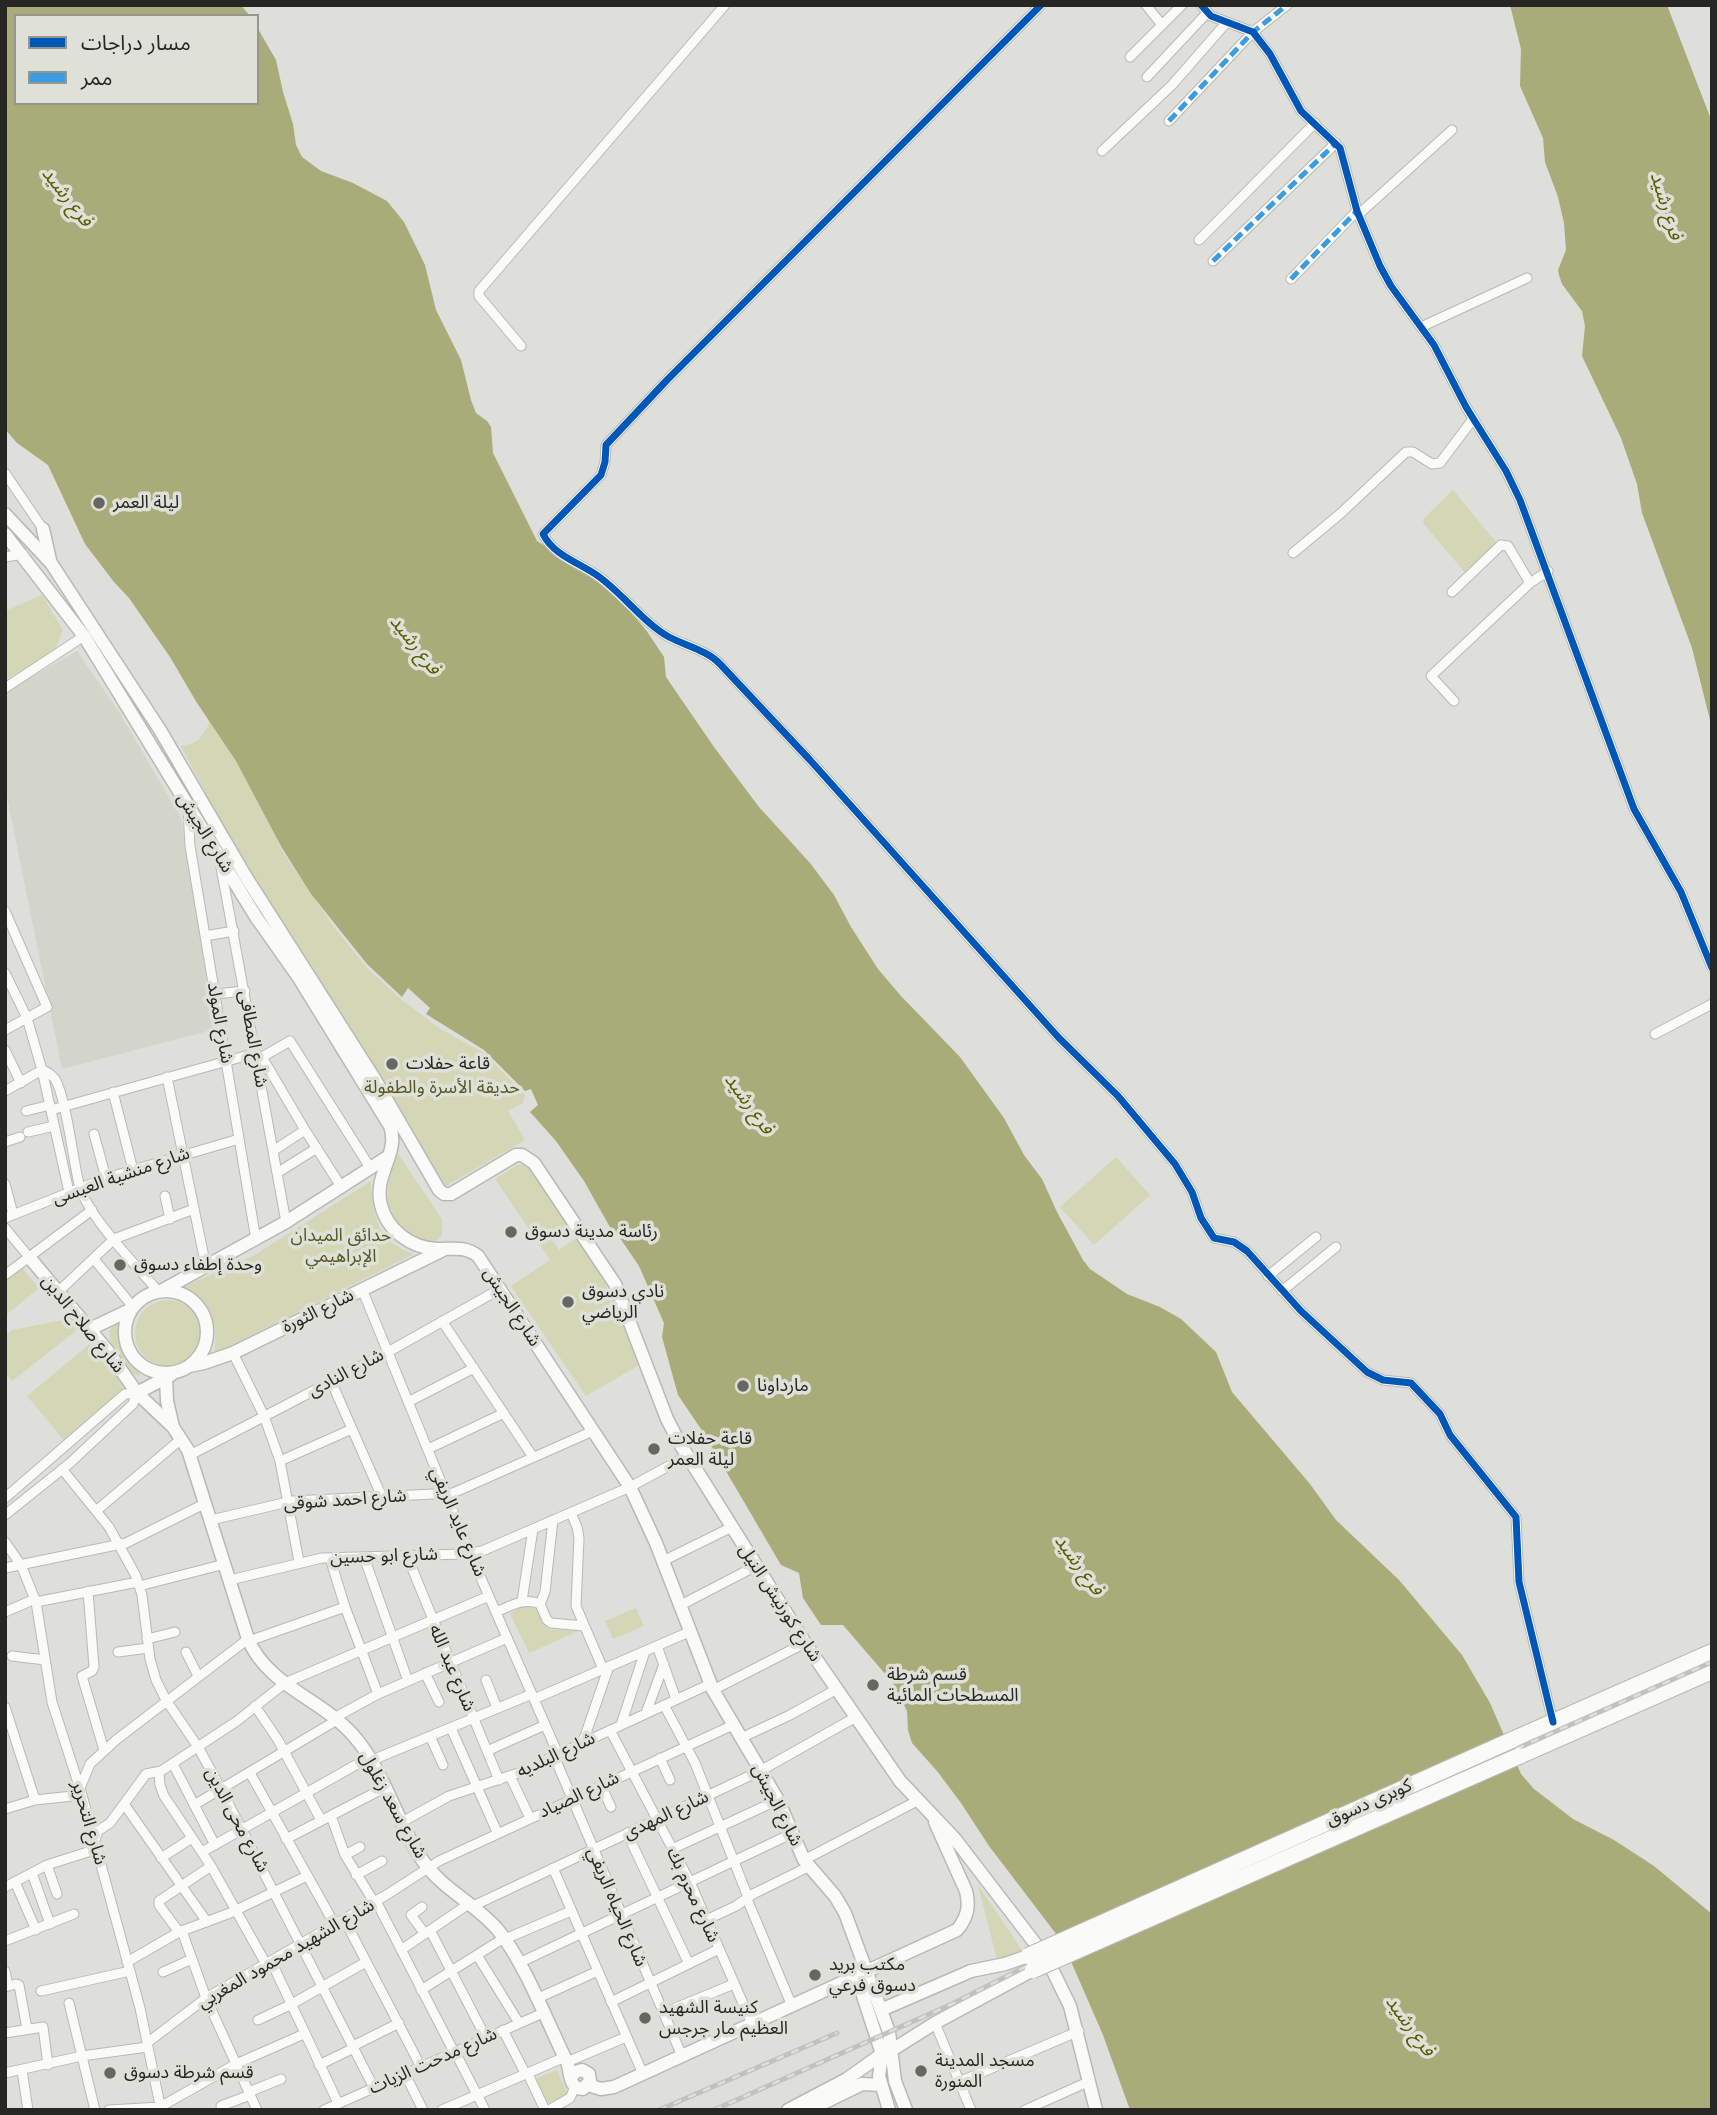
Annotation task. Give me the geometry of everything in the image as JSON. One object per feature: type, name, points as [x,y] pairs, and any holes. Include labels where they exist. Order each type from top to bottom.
[{"type":"highway","name":"كوبرى دسوق","points":[[1031,1963],[1553,1721],[1712,1652]]},
{"type":"highway","name":"كوبرى دسوق","points":[[1031,1963],[1712,1671]]},
{"type":"main road","name":"شارع الجيش","points":[[5,514],[51,564],[160,730],[233,855],[374,1078],[439,1190],[448,1195]]},
{"type":"main road","points":[[43,529],[51,564]]},
{"type":"main road","name":"شارع الجيش","points":[[5,534],[84,636],[256,916],[299,978],[390,1126],[393,1138],[379,1194],[390,1224],[396,1232],[414,1244],[424,1248],[462,1248],[473,1252],[482,1261],[629,1488],[663,1561],[711,1687],[778,1800],[806,1863],[841,1905],[881,2010],[887,2052],[906,2110]]},
{"type":"main road","name":"شارع كورنيش النيل","points":[[448,1195],[516,1155],[522,1155],[534,1163],[615,1284],[667,1419],[687,1456],[805,1643],[900,1781],[955,1839],[1047,1959],[1079,2031],[1096,2110]]},
{"type":"main road","points":[[90,1329],[132,1308],[144,1297],[256,1240],[389,1156]]},
{"type":"main road","name":"شارع الثورة","points":[[137,1393],[178,1372],[233,1353],[445,1249]]},
{"type":"main road","name":"شارع صلاح الدين","points":[[29,1257],[90,1329],[137,1393]]},
{"type":"main road","points":[[159,1291],[187,1296],[201,1309],[207,1326],[202,1353],[178,1372],[167,1401],[173,1427]]},
{"type":"main road","points":[[132,1308],[126,1323],[125,1338],[135,1359],[155,1371],[178,1372]]},
{"type":"main road","name":"شارع سعد زغلول","points":[[137,1393],[173,1427],[190,1455],[248,1640],[260,1661],[285,1683],[336,1719],[355,1737],[428,1867],[504,1939],[519,1963],[578,2083]]},
{"type":"main road","points":[[578,2083],[608,2088],[643,2074],[957,1930],[968,1912],[966,1891],[931,1812]]},
{"type":"main road","points":[[881,2010],[971,1970],[1031,1963]]},
{"type":"main road","points":[[788,2110],[847,2079],[1031,1963]]},
{"type":"main road","name":"شارع الجيش","points":[[867,1973],[863,1990],[864,2002],[887,2052]]},
{"type":"main road","name":"شارع الجيش","points":[[887,2052],[879,2066],[881,2085],[889,2110]]},
{"type":"main road","points":[[809,2110],[862,2084],[881,2085]]},
{"type":"street","points":[[520,346],[479,296],[478,291],[725,5]]},
{"type":"street","points":[[1041,5],[667,380],[606,445],[601,475],[543,534],[552,547],[590,570],[621,594],[657,629],[718,661],[1059,1038],[1118,1096],[1175,1164],[1192,1192],[1201,1219],[1214,1238],[1239,1245],[1335,1344],[1367,1372],[1383,1380],[1408,1382],[1419,1389],[1440,1414],[1450,1435],[1515,1514],[1518,1523],[1519,1583],[1553,1721]]},
{"type":"street","points":[[1146,5],[1162,25]]},
{"type":"street","points":[[1130,57],[1182,5]]},
{"type":"street","points":[[1168,121],[1254,33],[1287,5]]},
{"type":"street","points":[[1147,77],[1204,9],[1254,33],[1270,54],[1296,104],[1336,143],[1343,154],[1347,180],[1357,213],[1391,286],[1434,345],[1473,419],[1513,484],[1548,571],[1634,809],[1681,892],[1712,968]]},
{"type":"street","points":[[1102,151],[1172,85],[1227,22]]},
{"type":"street","points":[[1199,240],[1315,123]]},
{"type":"street","points":[[1291,279],[1357,213],[1451,130]]},
{"type":"street","points":[[1213,261],[1336,143]]},
{"type":"street","points":[[1421,327],[1527,278]]},
{"type":"street","points":[[1293,553],[1340,514],[1406,452],[1413,452],[1432,464],[1440,463],[1473,419]]},
{"type":"street","points":[[5,473],[43,529]]},
{"type":"street","points":[[1451,592],[1504,544],[1508,546],[1530,583]]},
{"type":"street","points":[[5,557],[23,554]]},
{"type":"street","points":[[1454,701],[1431,676],[1530,583],[1548,571]]},
{"type":"street","points":[[5,688],[84,636]]},
{"type":"street","name":"شارع المولد","points":[[188,806],[190,846],[256,1240]]},
{"type":"street","name":"شارع المطافى","points":[[219,855],[286,1222]]},
{"type":"street","points":[[5,911],[47,1008],[5,1030]]},
{"type":"street","points":[[205,936],[234,931]]},
{"type":"street","points":[[5,941],[15,935]]},
{"type":"street","points":[[5,973],[27,1018],[42,1070],[69,1192]]},
{"type":"street","points":[[215,994],[245,991]]},
{"type":"street","points":[[1655,1034],[1712,1004]]},
{"type":"street","points":[[26,1111],[63,1106],[226,1061],[258,1057],[287,1041],[292,1043],[371,1169]]},
{"type":"street","points":[[5,1050],[21,1083]]},
{"type":"street","points":[[258,1057],[342,1188]]},
{"type":"street","points":[[5,1091],[42,1070]]},
{"type":"street","points":[[42,1070],[48,1072],[57,1083],[80,1188],[114,1240],[159,1291]]},
{"type":"street","points":[[167,1077],[206,1267]]},
{"type":"street","points":[[113,1092],[133,1170]]},
{"type":"street","points":[[5,1142],[54,1126]]},
{"type":"street","points":[[273,1151],[305,1130]]},
{"type":"street","points":[[94,1134],[106,1178]]},
{"type":"street","name":"شارع منشية العبسى","points":[[9,1216],[106,1178],[239,1139]]},
{"type":"street","points":[[277,1173],[317,1148]]},
{"type":"street","points":[[5,1184],[9,1216]]},
{"type":"street","points":[[165,1196],[170,1219]]},
{"type":"street","points":[[58,1292],[114,1240],[194,1209]]},
{"type":"street","points":[[5,1275],[92,1210]]},
{"type":"street","points":[[5,1228],[29,1257]]},
{"type":"street","points":[[1268,1276],[1316,1237]]},
{"type":"street","points":[[1282,1291],[1336,1247]]},
{"type":"street","points":[[94,1259],[132,1308]]},
{"type":"street","name":"شارع عايد الريفي","points":[[362,1289],[556,1755]]},
{"type":"street","name":"شارع النادى","points":[[190,1455],[388,1352],[500,1289]]},
{"type":"street","points":[[442,1321],[533,1457]]},
{"type":"street","points":[[233,1353],[264,1416],[280,1461],[299,1562]]},
{"type":"street","points":[[408,1402],[474,1368]]},
{"type":"street","points":[[331,1381],[382,1497]]},
{"type":"street","name":"شارع الثورة","points":[[5,1498],[125,1394],[137,1393],[133,1404],[62,1469],[5,1514]]},
{"type":"street","points":[[428,1449],[504,1413]]},
{"type":"street","points":[[280,1461],[352,1429]]},
{"type":"street","name":"شارع احمد شوقى","points":[[211,1520],[288,1502],[446,1494],[459,1491],[593,1431]]},
{"type":"street","points":[[96,1511],[180,1440]]},
{"type":"street","name":"شارع ابو حسين","points":[[230,1580],[299,1562],[330,1558],[470,1553],[487,1549],[629,1488],[687,1456]]},
{"type":"street","name":"شارع محى الدين","points":[[62,1469],[120,1544],[139,1584],[152,1670],[166,1700],[198,1747],[243,1830],[374,2088]]},
{"type":"street","points":[[5,1568],[137,1539],[205,1503]]},
{"type":"street","points":[[571,1513],[578,1527],[579,1538],[575,1599],[578,1613],[606,1668],[583,1742]]},
{"type":"street","points":[[554,1520],[545,1592],[540,1604],[551,1623],[584,1626]]},
{"type":"street","points":[[663,1561],[732,1527]]},
{"type":"street","points":[[522,1601],[533,1530]]},
{"type":"street","name":"شارع التحرير","points":[[5,1542],[20,1565],[35,1601],[52,1702],[81,1791],[129,1966],[161,2108]]},
{"type":"street","name":"شارع عبد الله","points":[[407,1556],[499,1780]]},
{"type":"street","points":[[364,1557],[408,1681]]},
{"type":"street","points":[[330,1558],[345,1607],[378,1694]]},
{"type":"street","points":[[5,1612],[35,1601],[139,1584],[225,1564]]},
{"type":"street","points":[[680,1606],[757,1566]]},
{"type":"street","points":[[88,1591],[94,1667],[82,1678],[104,1750]]},
{"type":"street","points":[[5,1887],[47,1865],[96,1845],[98,1831],[107,1826],[145,1776],[159,1773],[173,1764],[285,1683],[489,1596]]},
{"type":"street","points":[[496,1612],[522,1601],[529,1600],[540,1604]]},
{"type":"street","points":[[5,1809],[81,1791],[90,1764],[104,1750],[248,1640],[345,1607]]},
{"type":"street","points":[[118,1652],[148,1644],[175,1632]]},
{"type":"street","points":[[202,1852],[369,1759],[606,1668],[689,1632]]},
{"type":"street","points":[[194,1805],[378,1694],[507,1638]]},
{"type":"street","name":"شارع البلديه","points":[[402,1822],[449,1797],[510,1776],[805,1643]]},
{"type":"street","points":[[657,1646],[676,1699]]},
{"type":"street","points":[[621,1725],[645,1651]]},
{"type":"street","points":[[186,1652],[198,1676]]},
{"type":"street","points":[[12,1656],[45,1661]]},
{"type":"street","points":[[646,1713],[664,1664]]},
{"type":"street","points":[[425,1673],[439,1702]]},
{"type":"street","points":[[486,1681],[497,1708]]},
{"type":"street","points":[[741,1738],[837,1689]]},
{"type":"street","points":[[664,1705],[708,1796],[792,2006]]},
{"type":"street","points":[[255,1706],[285,1752],[307,1794],[326,1818],[356,1875],[375,1902],[485,2110]]},
{"type":"street","points":[[5,1707],[34,1800]]},
{"type":"street","name":"شارع المهدى","points":[[401,1950],[471,1905],[760,1771],[856,1717]]},
{"type":"street","points":[[487,1751],[545,1725]]},
{"type":"street","name":"شارع الصياد","points":[[428,1867],[497,1832],[733,1725]]},
{"type":"street","points":[[451,1728],[497,1832]]},
{"type":"street","name":"شارع محرم بك","points":[[610,1730],[690,1882],[752,2024]]},
{"type":"street","points":[[430,1736],[443,1765]]},
{"type":"street","name":"شارع الحياه الريفي","points":[[556,1755],[621,1916],[682,2056]]},
{"type":"street","points":[[660,1758],[670,1780]]},
{"type":"street","points":[[173,1764],[215,1845]]},
{"type":"street","points":[[159,1773],[164,1796],[211,1866],[269,1962],[338,2103]]},
{"type":"street","points":[[250,1773],[335,1925]]},
{"type":"street","points":[[510,1776],[530,1818]]},
{"type":"street","points":[[601,1785],[611,1807]]},
{"type":"street","points":[[286,1839],[384,1788]]},
{"type":"street","points":[[672,1849],[778,1800]]},
{"type":"street","points":[[706,1920],[736,1906],[806,1863],[918,1801]]},
{"type":"street","points":[[124,1804],[207,1922]]},
{"type":"street","points":[[627,1833],[689,1964]]},
{"type":"street","points":[[519,1963],[793,1833]]},
{"type":"street","points":[[161,1858],[192,1838]]},
{"type":"street","points":[[345,1855],[360,1847]]},
{"type":"street","points":[[356,1875],[382,1861]]},
{"type":"street","points":[[47,1865],[57,1894]]},
{"type":"street","points":[[211,1866],[159,1902],[180,1932],[206,1998],[257,2110]]},
{"type":"street","name":"شارع الشهيد محمود المغربي","points":[[147,2045],[206,1998],[375,1902],[428,1867]]},
{"type":"street","points":[[553,1868],[643,2074]]},
{"type":"street","points":[[32,1873],[50,1924]]},
{"type":"street","points":[[41,1991],[129,1966],[180,1932],[236,1910],[307,1876]]},
{"type":"street","points":[[15,1882],[36,1930]]},
{"type":"street","points":[[422,1907],[411,1915],[428,1932],[486,2038]]},
{"type":"street","points":[[421,1990],[504,1939],[571,1911]]},
{"type":"street","points":[[5,1941],[74,1914]]},
{"type":"street","points":[[344,1919],[421,2067]]},
{"type":"street","points":[[611,2002],[719,1949]]},
{"type":"street","points":[[477,1955],[519,2024]]},
{"type":"street","points":[[163,1972],[192,1959]]},
{"type":"street","points":[[258,2020],[366,1962]]},
{"type":"street","points":[[5,1971],[7,1987],[19,1985],[27,2029]]},
{"type":"street","points":[[536,1999],[597,1971]]},
{"type":"street","points":[[663,2013],[734,1984]]},
{"type":"street","points":[[69,2003],[95,2110]]},
{"type":"street","name":"شارع مدحت الزيات","points":[[324,2110],[543,2013]]},
{"type":"street","points":[[319,2065],[398,2023]]},
{"type":"street","points":[[935,2024],[971,2110]]},
{"type":"street","points":[[5,2033],[44,2028],[48,2065]]},
{"type":"street","points":[[503,2030],[547,2110],[566,2101],[578,2083]]},
{"type":"street","points":[[960,2082],[1079,2031]]},
{"type":"street","points":[[109,2110],[161,2108],[236,2064],[304,2034]]},
{"type":"street","points":[[442,2110],[526,2072],[626,2037]]},
{"type":"street","points":[[5,2073],[147,2045]]},
{"type":"street","points":[[22,2070],[28,2110]]},
{"type":"street","points":[[405,2074],[423,2110]]},
{"type":"street","points":[[221,2106],[281,2079]]},
{"type":"street","points":[[1025,2110],[1090,2081]]},
{"type":"street","points":[[348,2099],[354,2110]]},
{"type":"shaded area","points":[[77,651],[119,712],[181,818],[216,1029],[62,1069],[5,787],[5,692]]},
{"type":"green space","points":[[1453,490],[1499,546],[1467,575],[1423,523],[1424,518]]},
{"type":"green space","points":[[42,595],[63,630],[54,652],[5,680],[5,611]]},
{"type":"green space","name":"حديقة الأسرة والطفولة","points":[[210,722],[236,761],[282,851],[333,926],[369,970],[402,1000],[442,1030],[484,1053],[525,1095],[523,1103],[508,1111],[525,1140],[444,1187],[242,862],[181,746],[196,742]]},
{"type":"green space","points":[[398,1154],[442,1219],[442,1234],[437,1241],[407,1232],[391,1211],[388,1184]]},
{"type":"green space","points":[[1116,1157],[1150,1195],[1094,1245],[1060,1207]]},
{"type":"green space","name":"نادي دسوق الرياضي","points":[[517,1165],[529,1165],[568,1225],[551,1237],[559,1250],[575,1239],[578,1241],[604,1281],[623,1319],[639,1365],[586,1396],[511,1286],[550,1260],[495,1179]]},
{"type":"green space","name":"حدائق الميدان الإبراهيمي","points":[[371,1181],[375,1216],[384,1235],[401,1249],[414,1254],[214,1354],[215,1333],[211,1314],[201,1298],[183,1287],[253,1256]]},
{"type":"green space","points":[[22,1268],[39,1288],[5,1316],[5,1282]]},
{"type":"green space","points":[[168,1300],[181,1303],[191,1310],[198,1320],[201,1333],[198,1346],[191,1356],[181,1363],[168,1366],[155,1363],[145,1356],[138,1346],[135,1333],[138,1320],[145,1310],[155,1303]]},
{"type":"green space","points":[[121,1316],[120,1343],[139,1369],[140,1376],[133,1374],[112,1350],[109,1331]]},
{"type":"green space","points":[[68,1319],[77,1330],[12,1381],[5,1373],[5,1336],[12,1330]]},
{"type":"green space","points":[[91,1343],[132,1392],[68,1445],[27,1396]]},
{"type":"green space","points":[[525,1605],[538,1610],[547,1629],[578,1631],[529,1653],[510,1614]]},
{"type":"green space","points":[[636,1608],[644,1626],[613,1639],[605,1621]]},
{"type":"green space","points":[[978,1885],[1024,1953],[997,1960]]},
{"type":"green space","points":[[557,2070],[568,2095],[544,2105],[533,2080]]},
{"type":"water","name":"فرع رشيد","points":[[5,5],[241,5],[248,14],[14,14],[14,105],[259,105],[259,30],[276,60],[296,145],[302,157],[321,171],[353,183],[387,201],[404,222],[425,265],[436,310],[461,360],[476,413],[491,427],[493,453],[537,541],[610,588],[646,630],[664,657],[666,677],[714,747],[759,807],[810,863],[834,895],[878,969],[960,1057],[1004,1118],[1024,1155],[1042,1179],[1083,1260],[1090,1269],[1127,1294],[1181,1319],[1216,1352],[1232,1392],[1310,1484],[1336,1520],[1399,1580],[1462,1655],[1490,1703],[1521,1774],[1534,1789],[1573,1819],[1614,1840],[1654,1866],[1712,1914],[1712,2110],[1130,2110],[1103,2035],[1063,1943],[989,1846],[937,1771],[912,1743],[907,1711],[893,1683],[843,1625],[821,1625],[803,1598],[799,1573],[781,1565],[703,1432],[678,1395],[662,1337],[664,1323],[639,1266],[611,1229],[584,1181],[556,1141],[530,1112],[538,1105],[531,1089],[525,1091],[484,1050],[426,1014],[430,1008],[408,988],[402,997],[367,964],[311,894],[282,848],[236,761],[170,657],[129,598],[85,544],[48,465],[17,443],[5,429]]},
{"type":"water","name":"فرع رشيد","points":[[1510,5],[1667,5],[1712,122],[1712,728],[1692,648],[1642,513],[1637,484],[1621,438],[1582,356],[1585,326],[1582,311],[1562,284],[1559,275],[1558,270],[1566,250],[1564,223],[1545,162],[1543,138],[1520,86],[1521,49]]},
{"type":"railway","points":[[714,2110],[952,2004],[1027,1966],[1712,1662]]},
{"type":"railway","points":[[659,2110],[837,2033]]},
{"type":"marked path","points":[[1169,121],[1253,32],[1287,5]]},
{"type":"marked path","points":[[1213,261],[1336,143]]},
{"type":"marked path","points":[[1291,279],[1357,211]]},
{"type":"cycle path","points":[[1041,5],[667,380],[606,445],[601,475],[543,534],[554,548],[607,583],[660,631],[703,652],[721,665],[810,760],[1059,1038],[1118,1096],[1175,1164],[1192,1192],[1201,1218],[1214,1238],[1234,1242],[1247,1251],[1301,1311],[1367,1372],[1383,1380],[1411,1383],[1440,1414],[1450,1435],[1516,1517],[1519,1582],[1553,1722]]},
{"type":"cycle path","points":[[1201,5],[1211,16],[1253,32],[1270,54],[1301,111],[1340,148],[1357,211],[1380,266],[1391,286],[1434,345],[1520,500],[1634,809],[1681,892],[1712,968]]},
{"type":"place","name":"ليلة العمر","points":[[99,503]]},
{"type":"place","name":"قاعة حفلات","points":[[392,1064]]},
{"type":"place","name":"رئاسة مدينة دسوق","points":[[511,1232]]},
{"type":"place","name":"وحدة إطفاء دسوق","points":[[120,1265]]},
{"type":"place","name":"نادي دسوق الرياضي","points":[[568,1302]]},
{"type":"place","name":"مارداونا","points":[[743,1386]]},
{"type":"place","name":"قاعة حفلات ليلة العمر","points":[[654,1449]]},
{"type":"place","name":"قسم شرطة المسطحات المائية","points":[[873,1685]]},
{"type":"place","name":"مكتب بريد دسوق فرعي","points":[[815,1975]]},
{"type":"place","name":"كنيسة الشهيد العظيم مار جرجس","points":[[645,2018]]},
{"type":"place","name":"مسجد المدينة المنورة","points":[[921,2071]]},
{"type":"place","name":"قسم شرطة دسوق","points":[[110,2073]]}]
